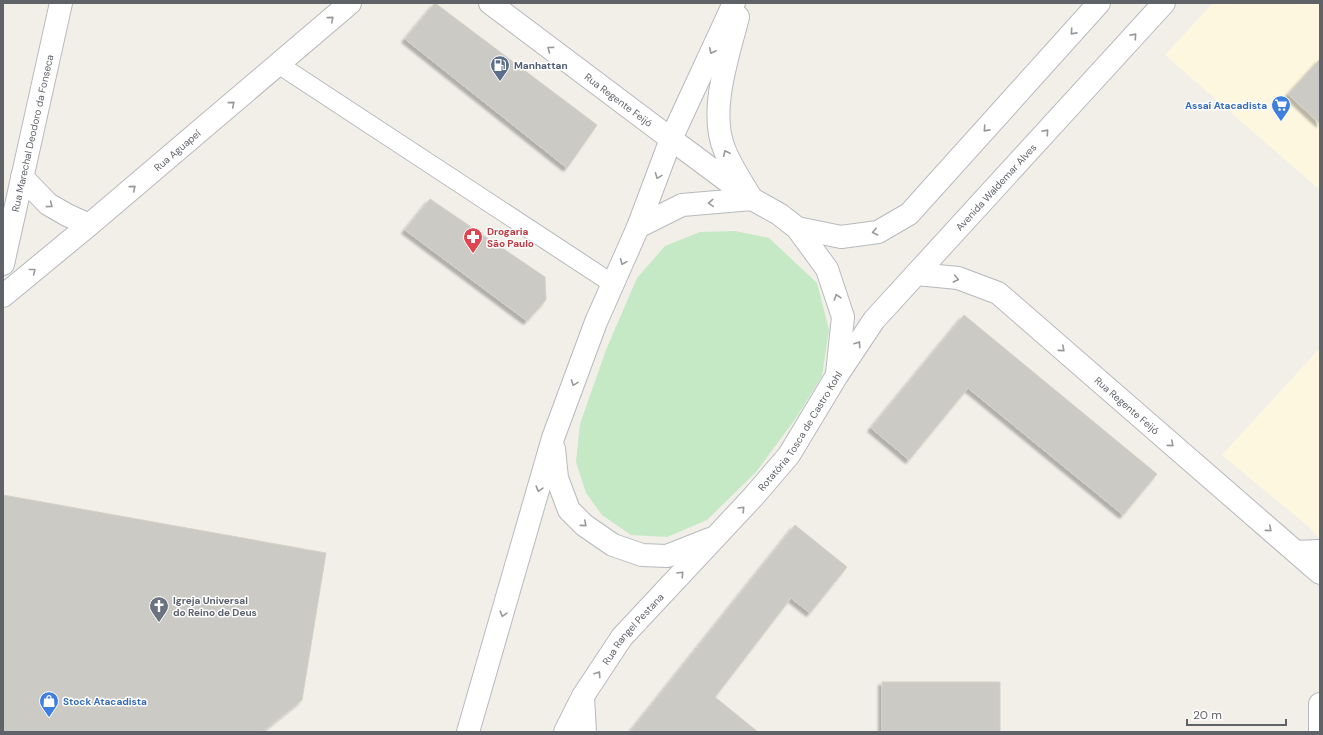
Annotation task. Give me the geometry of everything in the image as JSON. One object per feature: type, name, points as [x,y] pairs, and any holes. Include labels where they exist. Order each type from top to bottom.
[{"type":"main road","name":"Rua Marechal Deodoro da Fonseca","points":[[3,264],[61,3]]},
{"type":"main road","name":"Rua Aguapeí","points":[[3,296],[89,225],[350,3]]},
{"type":"main road","name":"Rua Regente Feijó","points":[[490,3],[752,200]]},
{"type":"main road","points":[[468,732],[553,438],[596,322],[638,227],[671,139],[734,3]]},
{"type":"main road","points":[[638,227],[682,205],[752,200],[725,151],[719,129],[719,93],[742,3]]},
{"type":"main road","points":[[797,228],[841,237],[849,236],[878,232],[909,214],[1099,3]]},
{"type":"main road","name":"Avenida Waldemar Alves","points":[[836,377],[874,320],[1164,3]]},
{"type":"main road","points":[[22,177],[48,204],[89,225]]},
{"type":"main road","name":"Rotatória Tosca de Castro Kohl","points":[[553,438],[557,478],[569,510],[584,525],[613,545],[642,554],[667,556],[715,537],[753,497],[789,455],[836,377],[843,317],[827,269],[797,228],[779,214],[752,200]]},
{"type":"main road","name":"Rua Regente Feijó","points":[[917,274],[958,278],[998,293],[1320,573]]},
{"type":"main road","name":"Rua Rangel Pestana","points":[[565,732],[583,696],[622,637],[715,537]]},
{"type":"main road","points":[[583,696],[585,732]]},
{"type":"main road","points":[[1320,704],[1320,732]]},
{"type":"lane","points":[[278,64],[613,284]]},
{"type":"lane","points":[[1294,550],[1320,549]]},
{"type":"shaded area","name":"Assaí Atacadista","points":[[1213,3],[1320,3],[1320,190],[1165,55]]},
{"type":"shaded area","points":[[1320,348],[1320,540],[1309,527],[1222,455]]},
{"type":"green space","points":[[735,231],[769,238],[817,283],[829,330],[822,376],[796,418],[756,472],[707,520],[667,537],[631,535],[602,515],[586,493],[576,462],[580,424],[606,350],[637,278],[665,246],[700,232]]},
{"type":"building","name":"Manhattan","points":[[435,3],[597,125],[567,168],[405,39]]},
{"type":"building","points":[[1320,59],[1320,124],[1288,94]]},
{"type":"building","name":"Drogaria São Paulo","points":[[430,199],[545,277],[546,300],[527,321],[405,230]]},
{"type":"building","points":[[964,315],[1157,474],[1123,515],[968,388],[909,460],[871,428]]},
{"type":"building","name":"Igreja Universal do Reino de Deus","points":[[3,495],[326,553],[302,700],[262,732],[3,732]]},
{"type":"building","points":[[795,525],[847,567],[810,613],[791,598],[715,697],[758,732],[630,732]]},
{"type":"building","points":[[882,682],[1000,682],[1000,732],[882,732]]},
{"type":"place","name":"Manhattan","points":[[500,82]]},
{"type":"place","name":"Assaí Atacadista","points":[[1281,122]]},
{"type":"place","name":"Drogaria São Paulo","points":[[473,254]]},
{"type":"place","name":"Igreja Universal do Reino de Deus","points":[[159,623]]},
{"type":"place","name":"Stock Atacadista","points":[[49,718]]}]
